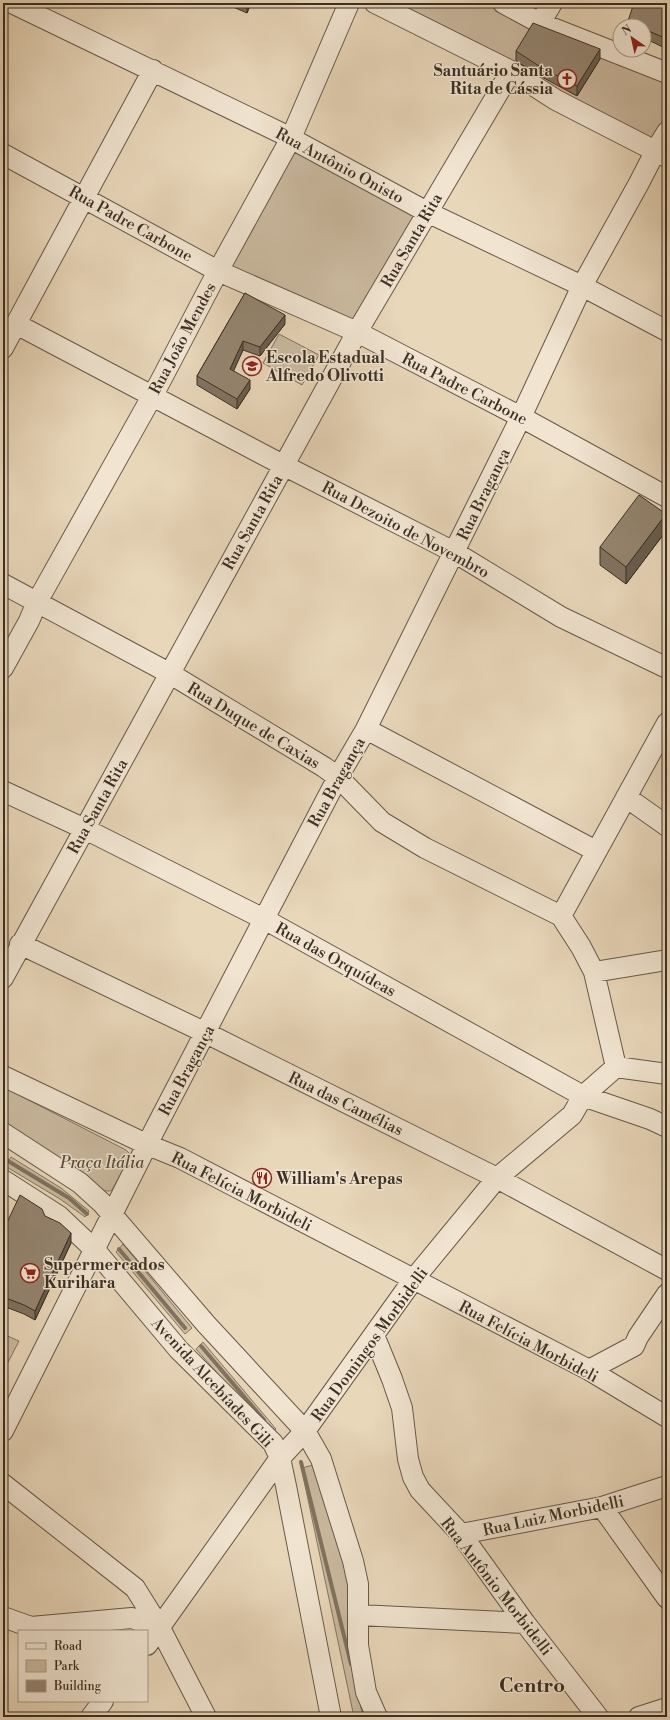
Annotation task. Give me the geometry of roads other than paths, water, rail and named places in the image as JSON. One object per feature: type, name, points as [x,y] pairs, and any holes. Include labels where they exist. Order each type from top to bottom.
[{"type":"street","name":"Rua Antônio Onisto","points":[[12,3],[291,138],[427,212],[582,286],[667,331]]},
{"type":"street","name":"Rua João Mendes","points":[[3,668],[29,621],[37,602],[152,396],[291,138],[349,3]]},
{"type":"street","points":[[375,3],[511,71],[556,100],[662,153]]},
{"type":"street","points":[[503,3],[540,23],[667,73]]},
{"type":"street","points":[[540,23],[552,3]]},
{"type":"street","points":[[3,348],[153,70]]},
{"type":"street","name":"Rua Santa Rita","points":[[3,978],[12,952],[85,829],[169,673],[357,332],[511,71]]},
{"type":"street","name":"Rua Bragança","points":[[3,1431],[264,919],[338,777],[366,729],[521,417],[582,286],[639,184],[662,153],[667,132]]},
{"type":"street","name":"Rua Padre Carbone","points":[[3,154],[218,271],[357,332],[521,417],[667,497]]},
{"type":"street","name":"Rua Dezoito de Novembro","points":[[16,324],[283,465],[454,552],[562,617],[667,668]]},
{"type":"street","name":"Rua Duque de Caxias","points":[[3,584],[169,673],[338,777],[382,822],[426,848],[561,916]]},
{"type":"street","points":[[667,724],[561,916],[581,947],[594,972],[616,1067],[667,1074]]},
{"type":"street","points":[[366,729],[596,851]]},
{"type":"street","name":"Rua das Orquídeas","points":[[3,791],[85,829],[264,919],[583,1096],[650,1119],[667,1127]]},
{"type":"street","points":[[626,797],[667,826]]},
{"type":"street","name":"Rua das Camélias","points":[[12,952],[206,1033],[497,1178],[667,1270]]},
{"type":"street","points":[[594,972],[667,960]]},
{"type":"street","name":"Rua Domingos Morbidelli","points":[[148,1644],[280,1458],[305,1431],[413,1280],[497,1178],[572,1115],[583,1096],[616,1067]]},
{"type":"street","name":"Rua Felícia Morbideli","points":[[3,1076],[148,1145],[180,1158],[588,1370],[667,1417]]},
{"type":"street","points":[[3,1133],[80,1183],[113,1214],[206,1324],[305,1431],[321,1459],[353,1561],[358,1584],[358,1645],[366,1692],[377,1717]]},
{"type":"street","name":"Avenida Alcebíades Gili","points":[[3,1180],[59,1216],[94,1250],[179,1350],[273,1443],[280,1458],[331,1717]]},
{"type":"street","points":[[588,1370],[634,1346],[638,1337],[667,1294]]},
{"type":"street","name":"Rua Antônio Morbidelli","points":[[374,1335],[402,1408],[408,1459],[413,1477],[420,1490],[461,1534],[525,1623],[598,1717]]},
{"type":"street","points":[[3,1484],[135,1588],[160,1628],[206,1717]]},
{"type":"street","name":"Rua Luiz Morbidelli","points":[[461,1534],[602,1507],[667,1486]]},
{"type":"street","points":[[602,1507],[667,1598]]},
{"type":"street","points":[[359,1615],[525,1623]]},
{"type":"street","points":[[3,1617],[31,1627],[132,1618],[160,1628]]},
{"type":"street","points":[[91,1717],[102,1702]]},
{"type":"street","points":[[639,1717],[667,1708]]},
{"type":"waterway","points":[[8,1161],[69,1198],[87,1214]]},
{"type":"waterway","points":[[119,1249],[185,1328]]},
{"type":"waterway","points":[[201,1346],[264,1420]]},
{"type":"waterway","points":[[301,1462],[351,1664]]},
{"type":"waterway","points":[[362,1706],[365,1717]]},
{"type":"place","name":"Santuário Santa Rita de Cássia","points":[[567,79]]},
{"type":"place","name":"Escola Estadual Alfredo Olivotti","points":[[252,366]]},
{"type":"place","name":"William's Arepas","points":[[262,1178]]},
{"type":"place","name":"Supermercados Kurihara","points":[[30,1273]]},
{"type":"district","name":"Centro","points":[[532,1685]]},
{"type":"park label","name":"Praça Itália","points":[[102,1162]]}]
